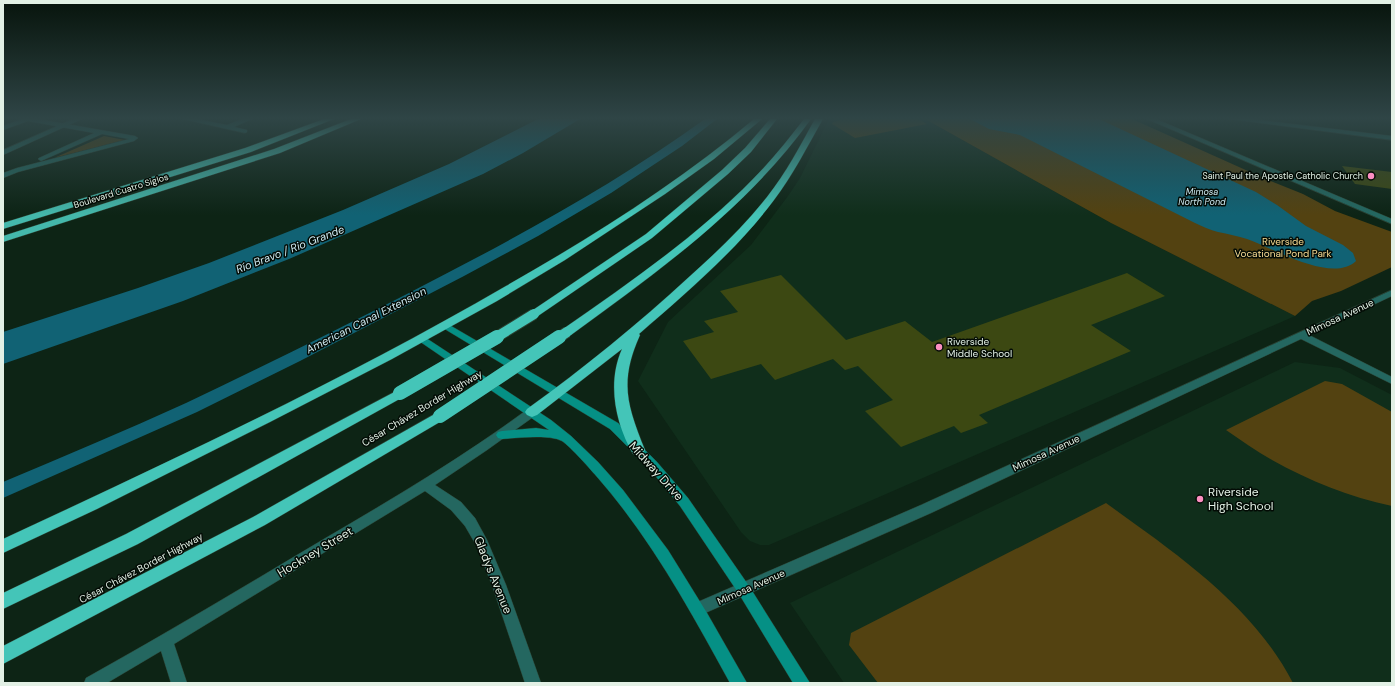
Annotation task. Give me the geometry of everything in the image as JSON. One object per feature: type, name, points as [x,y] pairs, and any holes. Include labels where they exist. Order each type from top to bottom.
[{"type":"highway","name":"Boulevard Cuatro Siglos","points":[[3,226],[245,151]]},
{"type":"highway","name":"Boulevard Cuatro Siglos","points":[[3,239],[277,151]]},
{"type":"highway","points":[[3,546],[107,498],[244,431],[423,339],[528,279],[582,246],[703,164],[719,151]]},
{"type":"highway","points":[[3,601],[132,539],[468,355],[534,314],[650,236],[725,172],[747,151]]},
{"type":"highway","name":"César Chávez Border Highway","points":[[3,656],[259,521],[440,416],[567,332],[693,239],[741,197],[784,151]]},
{"type":"highway","points":[[532,412],[635,333],[710,264],[752,220],[770,198],[791,169],[801,151]]},
{"type":"highway","points":[[635,333],[623,363],[620,388],[621,406],[638,450]]},
{"type":"main road","name":"Midway Drive","points":[[446,326],[614,426],[654,465],[684,502],[744,590],[802,683]]},
{"type":"main road","points":[[423,339],[532,412],[566,438],[603,473],[651,533],[698,609],[739,683]]},
{"type":"main road","points":[[502,435],[536,432],[566,438]]},
{"type":"street","points":[[3,176],[59,151]]},
{"type":"street","points":[[14,171],[87,151]]},
{"type":"street","points":[[1225,151],[1392,222]]},
{"type":"street","name":"Mimosa Avenue","points":[[698,609],[913,515],[1392,293]]},
{"type":"street","points":[[1301,335],[1392,381]]},
{"type":"street","name":"Hockney Street","points":[[92,683],[166,642],[426,485],[502,435],[532,412]]},
{"type":"street","name":"Gladys Avenue","points":[[426,485],[456,506],[470,522],[482,544],[499,585],[533,683]]},
{"type":"street","points":[[166,642],[179,683]]},
{"type":"shaded area","name":"Riverside Middle School","points":[[813,151],[982,151],[1111,223],[1295,316],[769,545],[760,545],[750,541],[741,532],[638,381],[668,322],[751,245],[800,178]]},
{"type":"shaded area","name":"Riverside High School","points":[[1295,362],[1340,368],[1392,395],[1392,683],[844,683],[790,603]]},
{"type":"green space","points":[[70,151],[82,151],[54,158]]},
{"type":"green space","name":"Riverside Vocational Pond Park","points":[[982,151],[1203,151],[1303,194],[1335,211],[1392,232],[1392,267],[1341,291],[1312,301],[1295,316],[1111,223]]},
{"type":"green space","points":[[1325,381],[1342,384],[1392,412],[1392,506],[1360,498],[1330,488],[1301,475],[1266,457],[1226,430]]},
{"type":"green space","points":[[1106,503],[1185,561],[1234,605],[1257,629],[1276,655],[1293,683],[878,683],[849,645],[851,633]]},
{"type":"water","name":"Río Bravo / Rio Grande","points":[[475,151],[526,151],[483,174],[289,259],[183,301],[3,364],[3,332],[209,263],[343,210],[449,164]]},
{"type":"water","name":"Mimosa North Pond","points":[[1052,151],[1168,151],[1256,192],[1306,226],[1343,245],[1353,253],[1356,261],[1345,267],[1332,269],[1318,267],[1302,262],[1247,239],[1218,232],[1195,223]]},
{"type":"building","name":"Saint Paul the Apostle Catholic Church","points":[[1342,166],[1392,172],[1392,189],[1355,184]]},
{"type":"building","name":"Riverside Middle School","points":[[1127,273],[1165,296],[1091,325],[1131,351],[979,415],[988,423],[961,433],[954,426],[901,447],[865,411],[893,400],[858,366],[845,370],[833,359],[775,380],[761,364],[711,379],[683,341],[714,332],[704,321],[738,312],[720,291],[781,275],[846,340],[905,321],[932,342]]},
{"type":"waterway","name":"American Canal Extension","points":[[3,490],[191,408],[320,345],[533,233],[607,190],[668,151]]},
{"type":"place","name":"Saint Paul the Apostle Catholic Church","points":[[1371,176]]},
{"type":"place","name":"Riverside Middle School","points":[[939,347]]},
{"type":"place","name":"Riverside High School","points":[[1200,499]]}]
